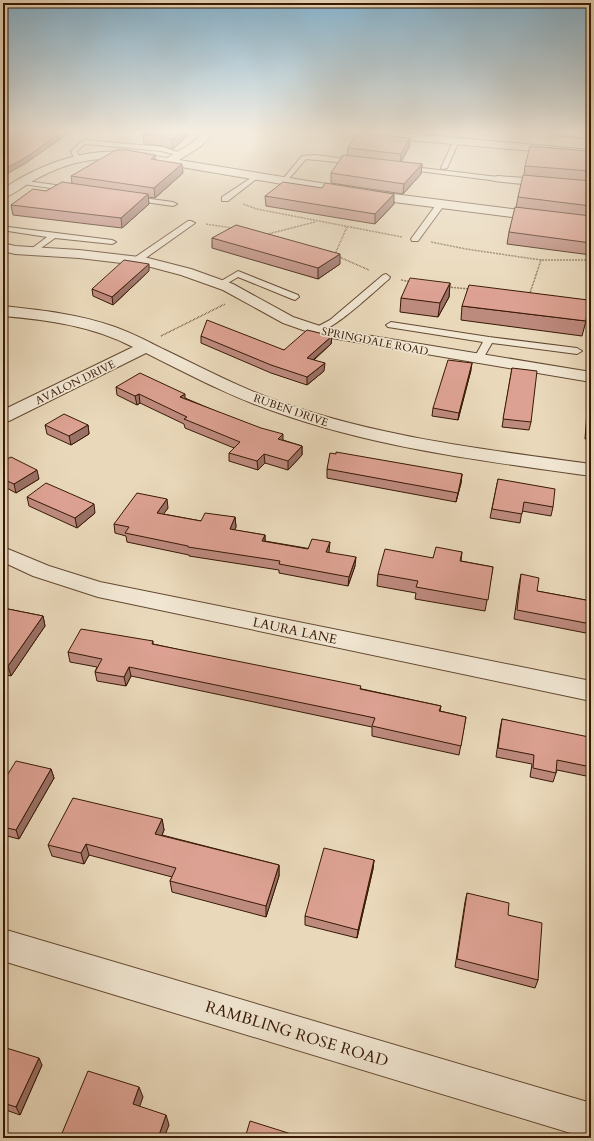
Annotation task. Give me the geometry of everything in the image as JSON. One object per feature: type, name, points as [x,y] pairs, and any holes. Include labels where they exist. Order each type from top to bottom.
[{"type":"street","points":[[3,194],[14,185]]},
{"type":"street","points":[[313,185],[441,204],[591,223]]},
{"type":"street","points":[[571,185],[591,187]]},
{"type":"street","name":"SPRINGDALE ROAD","points":[[3,247],[15,250],[78,254],[148,262],[186,272],[220,284],[288,320],[318,330],[478,360],[591,377]]},
{"type":"street","name":"RUBEN DRIVE","points":[[3,311],[39,314],[82,322],[152,342],[243,393],[320,421],[402,440],[591,470]]},
{"type":"street","name":"AVALON DRIVE","points":[[3,417],[152,342]]},
{"type":"street","name":"LAURA LANE","points":[[3,554],[41,570],[98,589],[591,691]]},
{"type":"street","name":"RAMBLING ROSE ROAD","points":[[3,945],[591,1121]]},
{"type":"lane","points":[[40,185],[80,191]]},
{"type":"lane","points":[[225,199],[244,185]]},
{"type":"lane","points":[[127,197],[173,204]]},
{"type":"lane","points":[[415,239],[441,204]]},
{"type":"lane","points":[[137,260],[191,223]]},
{"type":"lane","points":[[12,229],[53,236],[112,242]]},
{"type":"lane","points":[[34,251],[53,236]]},
{"type":"lane","points":[[220,284],[238,274],[295,297]]},
{"type":"lane","points":[[318,330],[333,322],[386,277]]},
{"type":"lane","points":[[391,325],[489,340],[577,351]]},
{"type":"lane","points":[[478,360],[489,340]]},
{"type":"path","points":[[268,234],[317,221]]},
{"type":"path","points":[[334,255],[347,227]]},
{"type":"path","points":[[528,298],[541,260]]},
{"type":"path","points":[[152,342],[243,295]]},
{"type":"building","points":[[56,185],[85,185],[148,194],[121,218],[11,205],[33,189],[46,191]]},
{"type":"building","points":[[135,185],[157,185],[154,188]]},
{"type":"building","points":[[279,185],[304,185],[322,188],[324,185],[339,185],[394,194],[375,214],[265,196]]},
{"type":"building","points":[[521,185],[591,185],[591,206],[518,197]]},
{"type":"building","points":[[515,207],[591,216],[591,243],[509,232]]},
{"type":"building","points":[[236,225],[340,254],[318,268],[212,238]]},
{"type":"building","points":[[124,260],[149,264],[112,297],[92,289]]},
{"type":"building","points":[[410,278],[450,283],[440,303],[401,298]]},
{"type":"building","points":[[469,285],[588,300],[586,321],[462,306]]},
{"type":"building","points":[[207,320],[284,350],[307,330],[332,336],[307,358],[325,363],[307,377],[271,365],[201,336]]},
{"type":"building","points":[[448,360],[472,363],[459,413],[433,408]]},
{"type":"building","points":[[512,368],[537,371],[531,422],[503,419]]},
{"type":"building","points":[[140,373],[185,394],[180,397],[261,428],[283,434],[278,439],[302,446],[288,461],[264,454],[257,461],[229,453],[240,442],[184,419],[187,417],[139,394],[135,396],[116,387]]},
{"type":"building","points":[[591,378],[591,432],[587,431]]},
{"type":"building","points":[[64,414],[88,425],[69,436],[45,425]]},
{"type":"building","points":[[336,452],[462,474],[458,493],[327,469],[330,453],[336,454]]},
{"type":"building","points":[[11,457],[37,470],[14,484],[3,479],[3,461]]},
{"type":"building","points":[[498,479],[555,489],[553,507],[524,502],[522,514],[492,509]]},
{"type":"building","points":[[46,483],[94,504],[75,518],[27,497]]},
{"type":"building","points":[[137,493],[167,499],[157,513],[201,521],[205,513],[235,517],[230,529],[265,535],[262,541],[308,549],[312,539],[330,542],[326,552],[356,557],[349,577],[279,564],[280,561],[188,547],[125,533],[129,527],[114,524]]},
{"type":"building","points":[[436,547],[462,552],[460,561],[493,567],[488,600],[416,587],[418,581],[378,574],[385,549],[433,558]]},
{"type":"building","points":[[521,574],[539,578],[537,591],[591,601],[591,624],[517,610]]},
{"type":"building","points":[[3,608],[43,616],[8,666],[3,665]]},
{"type":"building","points":[[81,629],[153,641],[152,644],[361,686],[360,689],[441,706],[439,711],[466,717],[461,746],[372,726],[375,718],[129,667],[124,677],[95,672],[102,659],[68,652]]},
{"type":"building","points":[[502,719],[589,737],[588,740],[591,741],[591,767],[557,760],[556,773],[533,768],[534,755],[498,748]]},
{"type":"building","points":[[16,761],[51,769],[16,830],[3,827],[3,782]]},
{"type":"building","points":[[73,798],[162,819],[155,834],[279,865],[266,906],[170,881],[176,868],[86,844],[81,853],[48,845]]},
{"type":"building","points":[[324,848],[374,860],[358,930],[305,916]]},
{"type":"building","points":[[467,893],[509,903],[508,915],[542,923],[538,980],[457,959]]},
{"type":"building","points":[[3,1047],[39,1058],[16,1107],[3,1103]]},
{"type":"building","points":[[88,1071],[139,1087],[133,1104],[166,1115],[158,1138],[60,1138]]},
{"type":"building","points":[[250,1121],[304,1138],[245,1138]]}]
